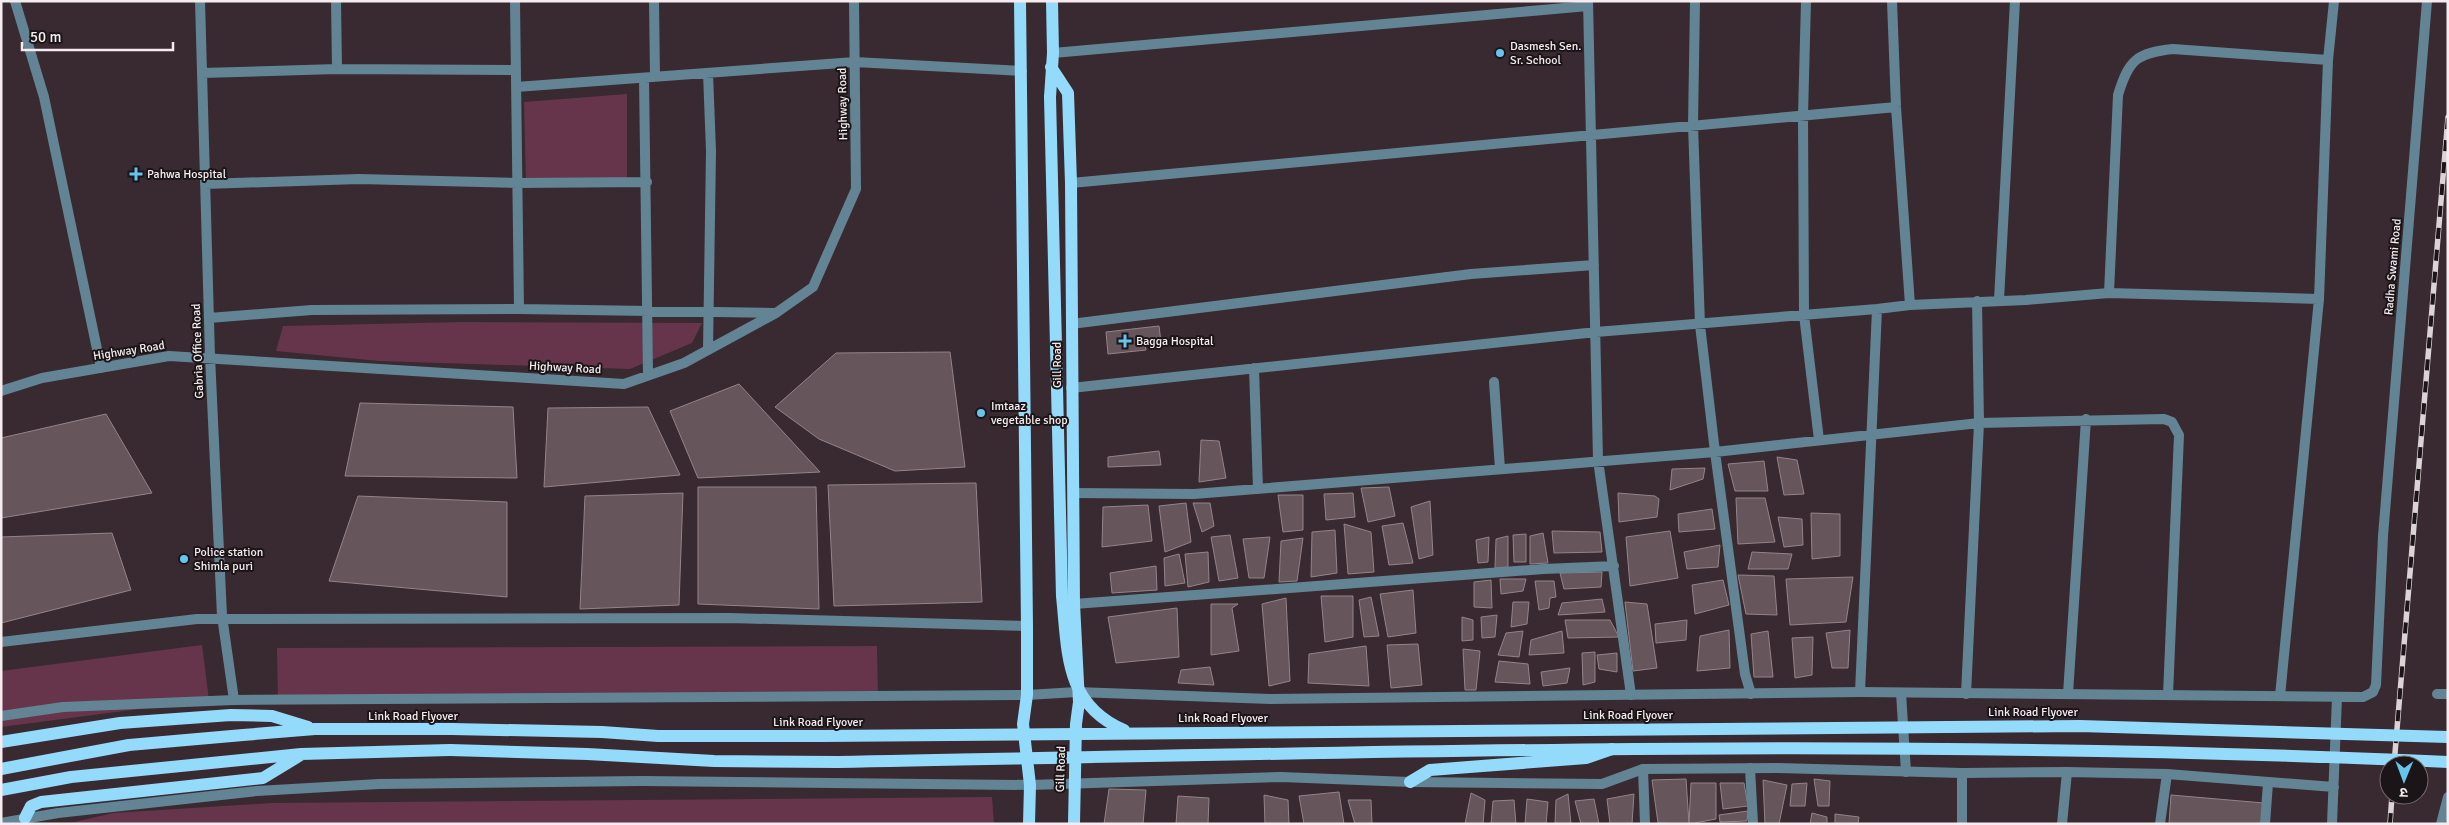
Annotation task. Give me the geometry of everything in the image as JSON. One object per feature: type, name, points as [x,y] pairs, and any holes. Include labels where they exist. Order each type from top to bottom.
[{"type":"main road","points":[[1020,1],[1027,626],[1027,695],[1023,724],[1030,785],[1029,824]]},
{"type":"main road","points":[[1052,1],[1053,53],[1050,97],[1062,596],[1070,671],[1083,700],[1093,712],[1108,723],[1129,732]]},
{"type":"main road","name":"Gill Road","points":[[1051,67],[1068,93],[1071,183],[1074,604],[1079,702],[1074,824]]},
{"type":"main road","points":[[1,742],[120,723],[231,715],[272,716],[315,729]]},
{"type":"main road","name":"Link Road Flyover","points":[[1,769],[129,745],[315,729],[602,732],[658,736],[2080,726],[2448,738]]},
{"type":"main road","points":[[1410,782],[1430,770],[1586,758],[1617,748]]},
{"type":"main road","points":[[1,790],[71,776],[301,754],[450,750],[587,754],[714,761],[838,762],[1617,748],[2044,751],[2352,757],[2448,762]]},
{"type":"main road","points":[[25,818],[30,806],[41,802],[263,778],[301,754]]},
{"type":"street","points":[[15,1],[44,97],[101,368]]},
{"type":"street","name":"Gabria Office Road","points":[[200,1],[210,359],[223,619],[234,700]]},
{"type":"street","points":[[336,1],[337,69]]},
{"type":"street","points":[[515,1],[519,309]]},
{"type":"street","points":[[654,1],[656,77]]},
{"type":"street","name":"Highway Road","points":[[1,391],[42,378],[168,356],[624,384],[684,363],[776,313],[813,287],[856,189],[854,1]]},
{"type":"street","points":[[1695,1],[1693,125],[1700,324],[1744,674],[1751,694]]},
{"type":"street","points":[[1806,1],[1803,115],[1804,315],[1820,440]]},
{"type":"street","points":[[1892,1],[1896,107],[1910,305]]},
{"type":"street","points":[[1999,300],[2015,1]]},
{"type":"street","points":[[2280,696],[2319,299],[2328,60],[2334,1]]},
{"type":"street","name":"Radha Swami Road","points":[[1,716],[63,707],[234,700],[1027,695],[1077,692],[1270,699],[1860,692],[2363,697],[2373,692],[2376,685],[2384,536],[2426,1]]},
{"type":"street","points":[[1053,53],[1588,4],[1598,460],[1614,566],[1630,695]]},
{"type":"street","points":[[2109,293],[2118,95],[2130,65],[2139,56],[2151,51],[2173,49],[2328,60]]},
{"type":"street","points":[[516,87],[855,62],[1022,71]]},
{"type":"street","points":[[202,73],[337,69],[516,70]]},
{"type":"street","points":[[708,73],[711,151],[708,350]]},
{"type":"street","points":[[644,78],[647,182],[648,375]]},
{"type":"street","points":[[1071,183],[1896,107]]},
{"type":"street","points":[[205,184],[359,179],[517,183],[647,182]]},
{"type":"street","points":[[1071,324],[1471,274],[1594,265]]},
{"type":"street","points":[[1071,388],[1596,332],[1910,305],[2109,293],[2319,299]]},
{"type":"street","points":[[1966,694],[1978,422],[1977,301]]},
{"type":"street","points":[[209,318],[312,310],[519,309],[776,313]]},
{"type":"street","points":[[1860,692],[1877,309]]},
{"type":"street","points":[[1254,368],[1258,489]]},
{"type":"street","points":[[1494,382],[1500,469]]},
{"type":"street","points":[[2068,694],[2086,419]]},
{"type":"street","points":[[1074,493],[1194,494],[1258,489],[1715,452],[1978,422],[2164,419],[2172,422],[2177,427],[2179,449],[2168,696]]},
{"type":"street","points":[[1074,604],[1544,568],[1614,566]]},
{"type":"street","points":[[1,642],[198,620],[223,619],[730,618],[1027,626]]},
{"type":"street","points":[[1901,693],[1906,772]]},
{"type":"street","points":[[2332,824],[2337,697]]},
{"type":"street","points":[[1,823],[25,818],[257,791],[378,784],[652,781],[1030,785],[1281,777],[1410,782],[1602,784],[1642,769],[1750,768],[1962,773],[2067,772],[2167,774],[2334,787]]},
{"type":"street","points":[[1750,768],[1753,824]]},
{"type":"street","points":[[1642,769],[1644,824]]},
{"type":"street","points":[[2062,824],[2067,772]]},
{"type":"street","points":[[1962,773],[1962,824]]},
{"type":"street","points":[[2160,824],[2167,774]]},
{"type":"street","points":[[2265,824],[2268,783]]},
{"type":"street","points":[[2441,824],[2448,797]]},
{"type":"shaded area","points":[[627,94],[627,180],[526,184],[524,102]]},
{"type":"shaded area","points":[[463,322],[702,323],[692,343],[630,369],[379,361],[276,351],[283,326]]},
{"type":"shaded area","points":[[202,645],[209,700],[1,727],[1,671]]},
{"type":"shaded area","points":[[877,646],[878,698],[278,700],[277,648]]},
{"type":"shaded area","points":[[992,797],[994,824],[66,824],[113,813],[272,803]]},
{"type":"building","points":[[1159,326],[1161,342],[1145,343],[1146,350],[1108,354],[1106,332]]},
{"type":"building","points":[[950,352],[965,467],[895,471],[819,439],[775,407],[836,353]]},
{"type":"building","points":[[739,384],[820,472],[698,478],[670,411]]},
{"type":"building","points":[[360,403],[513,407],[517,478],[345,476]]},
{"type":"building","points":[[648,407],[680,475],[544,487],[548,408]]},
{"type":"building","points":[[106,414],[152,493],[1,518],[1,438]]},
{"type":"building","points":[[1201,440],[1219,441],[1226,478],[1199,482]]},
{"type":"building","points":[[1159,451],[1161,465],[1108,467],[1108,457]]},
{"type":"building","points":[[1777,457],[1797,460],[1804,494],[1784,495]]},
{"type":"building","points":[[1764,461],[1768,491],[1735,491],[1728,464]]},
{"type":"building","points":[[1705,468],[1703,479],[1670,490],[1672,469]]},
{"type":"building","points":[[976,483],[982,602],[834,606],[828,485]]},
{"type":"building","points":[[698,487],[816,487],[819,609],[698,604]]},
{"type":"building","points":[[1389,487],[1395,516],[1368,522],[1361,488]]},
{"type":"building","points":[[683,493],[679,605],[580,609],[585,496]]},
{"type":"building","points":[[1353,493],[1355,517],[1326,520],[1324,494]]},
{"type":"building","points":[[1618,493],[1655,496],[1659,499],[1657,517],[1619,522]]},
{"type":"building","points":[[1278,495],[1303,495],[1303,530],[1283,532]]},
{"type":"building","points":[[358,496],[507,502],[507,597],[329,581]]},
{"type":"building","points":[[1736,498],[1765,498],[1775,542],[1738,544]]},
{"type":"building","points":[[1430,501],[1433,555],[1419,559],[1411,507]]},
{"type":"building","points":[[1186,503],[1191,542],[1165,552],[1159,506]]},
{"type":"building","points":[[1193,503],[1210,503],[1214,526],[1202,532]]},
{"type":"building","points":[[1148,505],[1152,541],[1102,547],[1103,507]]},
{"type":"building","points":[[1712,509],[1715,529],[1679,532],[1678,514]]},
{"type":"building","points":[[1811,513],[1840,514],[1840,556],[1812,559]]},
{"type":"building","points":[[1778,517],[1802,519],[1803,545],[1784,547]]},
{"type":"building","points":[[1403,523],[1413,563],[1389,565],[1382,526]]},
{"type":"building","points":[[1344,524],[1371,532],[1374,572],[1348,574]]},
{"type":"building","points":[[1335,530],[1337,573],[1311,577],[1312,532]]},
{"type":"building","points":[[1552,531],[1600,532],[1602,552],[1554,553]]},
{"type":"building","points":[[1670,531],[1678,578],[1630,586],[1626,537]]},
{"type":"building","points":[[112,533],[131,590],[1,623],[1,537]]},
{"type":"building","points":[[1543,533],[1548,563],[1530,564],[1530,536]]},
{"type":"building","points":[[1526,534],[1526,562],[1514,562],[1513,535]]},
{"type":"building","points":[[1230,535],[1238,578],[1219,581],[1211,537]]},
{"type":"building","points":[[1508,536],[1508,567],[1495,568],[1496,539]]},
{"type":"building","points":[[1270,537],[1264,578],[1249,578],[1243,539]]},
{"type":"building","points":[[1489,537],[1488,562],[1478,563],[1476,540]]},
{"type":"building","points":[[1303,538],[1297,581],[1279,582],[1281,541]]},
{"type":"building","points":[[1720,545],[1718,567],[1687,569],[1684,552]]},
{"type":"building","points":[[1208,552],[1209,582],[1188,587],[1185,554]]},
{"type":"building","points":[[1752,552],[1792,554],[1788,569],[1748,569]]},
{"type":"building","points":[[1179,554],[1185,583],[1165,586],[1164,558]]},
{"type":"building","points":[[1156,566],[1157,590],[1112,593],[1110,573]]},
{"type":"building","points":[[1602,572],[1601,587],[1564,589],[1560,573]]},
{"type":"building","points":[[1738,575],[1774,576],[1777,615],[1746,614]]},
{"type":"building","points":[[1853,577],[1846,622],[1790,625],[1786,579]]},
{"type":"building","points":[[1500,579],[1526,579],[1523,591],[1501,594]]},
{"type":"building","points":[[1491,580],[1492,608],[1474,607],[1474,582]]},
{"type":"building","points":[[1723,580],[1729,605],[1695,614],[1692,585]]},
{"type":"building","points":[[1535,581],[1554,581],[1556,597],[1550,598],[1549,608],[1539,610]]},
{"type":"building","points":[[1413,590],[1416,633],[1388,637],[1380,594]]},
{"type":"building","points":[[1321,596],[1353,596],[1353,637],[1325,642]]},
{"type":"building","points":[[1371,597],[1379,636],[1364,637],[1359,600]]},
{"type":"building","points":[[1286,598],[1290,681],[1269,686],[1262,604]]},
{"type":"building","points":[[1602,599],[1605,612],[1558,615],[1562,603]]},
{"type":"building","points":[[1513,602],[1529,602],[1527,624],[1511,627]]},
{"type":"building","points":[[1625,602],[1647,604],[1657,668],[1633,671]]},
{"type":"building","points":[[1211,604],[1238,604],[1232,608],[1239,651],[1211,655]]},
{"type":"building","points":[[1177,608],[1179,657],[1116,663],[1108,617]]},
{"type":"building","points":[[1497,615],[1495,637],[1482,638],[1481,617]]},
{"type":"building","points":[[1462,617],[1473,620],[1473,640],[1462,641]]},
{"type":"building","points":[[1565,620],[1610,620],[1619,637],[1568,638]]},
{"type":"building","points":[[1687,620],[1686,640],[1656,643],[1655,624]]},
{"type":"building","points":[[1729,630],[1730,668],[1697,671],[1700,636]]},
{"type":"building","points":[[1850,630],[1848,668],[1832,668],[1826,633]]},
{"type":"building","points":[[1523,631],[1519,657],[1498,655],[1506,633]]},
{"type":"building","points":[[1562,631],[1564,653],[1529,655],[1531,640]]},
{"type":"building","points":[[1768,631],[1773,677],[1754,677],[1751,634]]},
{"type":"building","points":[[1813,637],[1812,675],[1795,678],[1792,638]]},
{"type":"building","points":[[1418,644],[1422,685],[1391,688],[1387,645]]},
{"type":"building","points":[[1366,646],[1369,686],[1308,683],[1309,654]]},
{"type":"building","points":[[1463,649],[1480,651],[1476,690],[1465,690]]},
{"type":"building","points":[[1595,652],[1595,682],[1583,685],[1582,653]]},
{"type":"building","points":[[1617,653],[1617,672],[1599,669],[1597,655]]},
{"type":"building","points":[[1499,661],[1528,664],[1530,684],[1495,682]]},
{"type":"building","points":[[1210,667],[1214,685],[1178,683],[1181,670]]},
{"type":"building","points":[[1570,668],[1567,683],[1543,686],[1541,672]]},
{"type":"building","points":[[1686,779],[1689,824],[1658,823],[1652,780]]},
{"type":"building","points":[[1814,779],[1830,781],[1829,806],[1818,806]]},
{"type":"building","points":[[1763,780],[1787,785],[1779,824],[1765,824]]},
{"type":"building","points":[[1691,783],[1716,783],[1716,819],[1689,824]]},
{"type":"building","points":[[1720,783],[1744,783],[1748,806],[1723,809]]},
{"type":"building","points":[[1807,783],[1805,806],[1790,806],[1792,784]]},
{"type":"building","points":[[1109,789],[1146,790],[1143,824],[1104,824]]},
{"type":"building","points":[[1339,792],[1344,824],[1304,824],[1299,796]]},
{"type":"building","points":[[1471,793],[1485,800],[1483,824],[1465,824]]},
{"type":"building","points":[[1568,794],[1571,824],[1555,824],[1556,800]]},
{"type":"building","points":[[1634,794],[1632,824],[1610,824],[1607,799]]},
{"type":"building","points":[[1264,795],[1288,800],[1289,824],[1265,824]]},
{"type":"building","points":[[2171,795],[2264,803],[2262,824],[2169,824]]},
{"type":"building","points":[[1178,796],[1209,798],[1208,824],[1176,824]]},
{"type":"building","points":[[1527,799],[1548,802],[1546,824],[1525,824]]},
{"type":"building","points":[[1594,799],[1599,824],[1581,824],[1575,801]]},
{"type":"building","points":[[1348,800],[1371,800],[1372,824],[1355,824]]},
{"type":"building","points":[[1514,800],[1516,824],[1491,824],[1493,801]]},
{"type":"building","points":[[1748,811],[1747,821],[1720,822],[1719,815]]},
{"type":"building","points":[[1812,813],[1827,817],[1827,824],[1810,824]]},
{"type":"building","points":[[1835,814],[1859,817],[1858,824],[1835,824]]},
{"type":"railway","points":[[2395,755],[2448,117]]},
{"type":"railway","points":[[2390,824],[2391,805]]},
{"type":"place","name":"Dasmesh Sen. Sr. School","points":[[1500,53]]},
{"type":"place","name":"Pahwa Hospital","points":[[136,174]]},
{"type":"place","name":"Bagga Hospital","points":[[1125,341]]},
{"type":"place","name":"Imtaaz vegetable shop","points":[[981,413]]},
{"type":"place","name":"Police station Shimla puri","points":[[184,559]]}]
